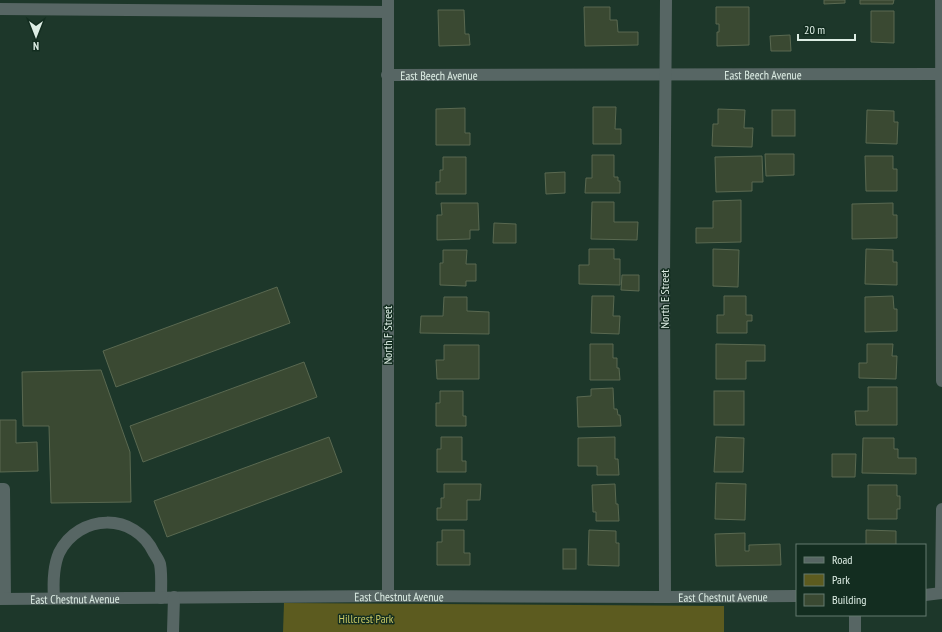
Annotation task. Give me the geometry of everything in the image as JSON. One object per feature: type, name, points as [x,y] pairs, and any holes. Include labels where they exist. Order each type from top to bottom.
[{"type":"street","name":"North E Street","points":[[665,597],[664,277],[666,0]]},
{"type":"street","points":[[941,0],[942,381]]},
{"type":"street","name":"East Beech Avenue","points":[[0,9],[101,5],[388,6],[387,75],[942,74]]},
{"type":"street","name":"North F Street","points":[[387,75],[388,596]]},
{"type":"street","points":[[0,489],[4,489],[3,598]]},
{"type":"street","points":[[926,595],[942,593],[942,509]]},
{"type":"street","points":[[54,598],[55,567],[59,554],[67,541],[79,530],[107,522],[122,524],[140,533],[149,542],[160,564],[161,598]]},
{"type":"street","name":"East Chestnut Avenue","points":[[3,598],[796,596]]},
{"type":"street","points":[[173,632],[174,597]]},
{"type":"street","points":[[855,616],[855,632]]},
{"type":"green space","name":"Hillcrest Park","points":[[284,603],[724,606],[724,632],[283,632]]},
{"type":"building","points":[[824,0],[845,0],[845,3],[824,4]]},
{"type":"building","points":[[860,0],[894,0],[893,4],[860,4]]},
{"type":"building","points":[[584,7],[610,7],[610,20],[617,20],[618,32],[638,32],[638,45],[585,46]]},
{"type":"building","points":[[716,7],[749,7],[749,45],[717,46],[717,32],[719,32],[719,24],[716,24]]},
{"type":"building","points":[[438,10],[464,10],[465,34],[469,34],[470,45],[439,46]]},
{"type":"building","points":[[871,11],[894,11],[894,43],[871,42]]},
{"type":"building","points":[[790,35],[791,51],[771,51],[770,36]]},
{"type":"building","points":[[593,107],[616,107],[615,129],[621,129],[621,144],[593,144]]},
{"type":"building","points":[[465,108],[465,133],[470,133],[470,145],[436,145],[436,109]]},
{"type":"building","points":[[718,109],[745,110],[744,128],[753,128],[752,147],[712,146],[713,124],[718,124]]},
{"type":"building","points":[[772,110],[795,110],[795,136],[772,136]]},
{"type":"building","points":[[867,110],[894,111],[894,122],[898,122],[897,144],[866,143]]},
{"type":"building","points":[[765,154],[794,154],[794,175],[766,176]]},
{"type":"building","points":[[592,155],[614,155],[614,177],[618,177],[618,181],[620,181],[620,193],[585,193],[586,178],[592,178]]},
{"type":"building","points":[[762,156],[763,182],[752,182],[752,191],[716,192],[715,157]]},
{"type":"building","points":[[865,156],[893,156],[893,169],[897,169],[897,191],[866,191]]},
{"type":"building","points":[[443,157],[466,157],[466,194],[436,194],[436,182],[440,182],[440,170],[443,170]]},
{"type":"building","points":[[565,172],[565,193],[546,194],[545,173]]},
{"type":"building","points":[[741,200],[741,242],[696,243],[696,228],[713,228],[713,201]]},
{"type":"building","points":[[592,202],[614,202],[614,222],[638,222],[637,240],[591,239]]},
{"type":"building","points":[[441,203],[478,203],[479,230],[470,230],[470,239],[437,240],[437,215],[442,215]]},
{"type":"building","points":[[893,203],[893,215],[897,215],[897,238],[852,239],[852,204]]},
{"type":"building","points":[[494,223],[516,224],[516,243],[493,243]]},
{"type":"building","points":[[589,249],[614,249],[614,259],[620,259],[620,285],[579,284],[579,265],[589,265]]},
{"type":"building","points":[[713,249],[739,250],[738,287],[713,286]]},
{"type":"building","points":[[866,249],[893,250],[893,262],[897,262],[897,285],[865,284]]},
{"type":"building","points":[[443,250],[467,250],[466,264],[476,264],[476,281],[466,281],[466,286],[440,285],[440,263],[443,263]]},
{"type":"building","points":[[622,275],[639,275],[639,291],[621,290]]},
{"type":"building","points":[[277,287],[290,323],[116,387],[103,351]]},
{"type":"building","points":[[592,296],[614,296],[613,316],[620,316],[619,334],[591,333]]},
{"type":"building","points":[[724,296],[746,296],[746,315],[752,315],[752,321],[747,321],[747,333],[717,333],[717,315],[724,315]]},
{"type":"building","points":[[893,296],[894,309],[897,309],[897,331],[865,332],[865,297]]},
{"type":"building","points":[[444,297],[467,297],[467,311],[489,312],[489,334],[420,333],[421,316],[443,316]]},
{"type":"building","points":[[590,344],[613,344],[613,358],[617,358],[617,368],[619,368],[620,380],[590,380]]},
{"type":"building","points":[[716,344],[765,345],[765,361],[746,361],[746,379],[716,379]]},
{"type":"building","points":[[867,344],[893,344],[892,356],[897,356],[896,379],[859,378],[859,363],[867,363]]},
{"type":"building","points":[[444,345],[479,345],[479,379],[437,379],[436,360],[444,360]]},
{"type":"building","points":[[304,362],[317,397],[143,462],[130,426]]},
{"type":"building","points":[[101,370],[130,452],[131,502],[51,503],[49,426],[23,426],[22,372]]},
{"type":"building","points":[[868,387],[897,387],[897,425],[856,425],[855,411],[868,411]]},
{"type":"building","points":[[613,388],[614,409],[617,409],[618,415],[620,415],[621,426],[578,427],[577,397],[591,396],[591,389]]},
{"type":"building","points":[[440,391],[463,391],[463,416],[466,416],[466,426],[436,426],[436,403],[440,403]]},
{"type":"building","points":[[714,391],[744,391],[744,425],[714,425]]},
{"type":"building","points":[[0,420],[16,420],[16,443],[37,442],[38,471],[0,472]]},
{"type":"building","points":[[329,437],[342,472],[167,537],[154,501]]},
{"type":"building","points":[[441,437],[462,437],[462,461],[466,461],[466,472],[437,472],[437,449],[441,449]]},
{"type":"building","points":[[615,437],[615,459],[618,459],[619,475],[597,475],[597,466],[578,466],[578,438]]},
{"type":"building","points":[[716,437],[744,438],[743,472],[714,472]]},
{"type":"building","points":[[863,438],[894,438],[894,449],[898,449],[898,458],[916,458],[916,474],[862,473]]},
{"type":"building","points":[[832,454],[856,454],[855,477],[832,477]]},
{"type":"building","points":[[716,483],[746,484],[745,520],[715,519]]},
{"type":"building","points":[[444,484],[481,484],[480,500],[467,500],[467,520],[437,520],[437,508],[441,508],[441,498],[444,498]]},
{"type":"building","points":[[615,484],[619,521],[596,521],[596,512],[593,512],[592,485]]},
{"type":"building","points":[[868,485],[897,485],[897,496],[900,496],[900,509],[897,509],[897,519],[868,519]]},
{"type":"building","points":[[442,530],[464,530],[464,553],[470,553],[470,565],[437,565],[437,542],[442,542]]},
{"type":"building","points":[[589,530],[616,531],[616,543],[619,543],[619,566],[588,565]]},
{"type":"building","points":[[866,530],[896,531],[896,544],[866,544]]},
{"type":"building","points":[[745,533],[745,551],[749,551],[749,545],[780,544],[781,565],[716,566],[715,534]]},
{"type":"building","points":[[563,549],[576,549],[576,569],[563,569]]}]
